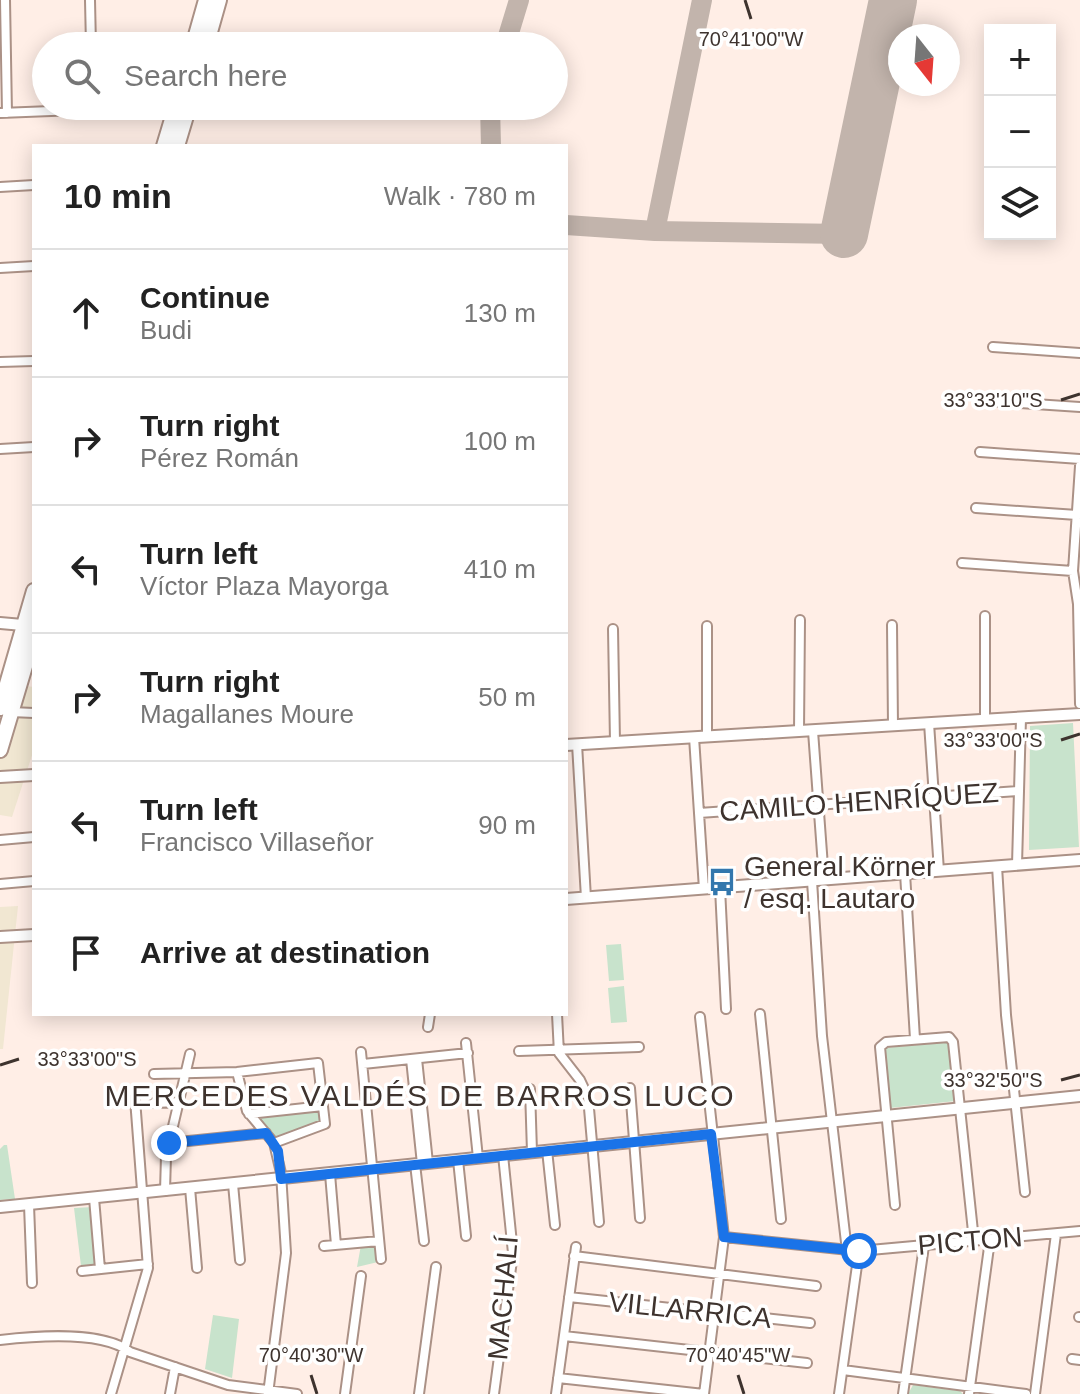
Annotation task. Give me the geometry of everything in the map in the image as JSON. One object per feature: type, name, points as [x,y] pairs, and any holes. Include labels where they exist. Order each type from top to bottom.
[{"type":"main road","points":[[197,32],[206,0]]},
{"type":"main road","points":[[210,32],[219,0]]},
{"type":"main road","points":[[165,144],[172,120]]},
{"type":"main road","points":[[178,144],[185,120]]},
{"type":"main road","points":[[0,750],[6,710],[32,604]]},
{"type":"main road","points":[[6,710],[32,641]]},
{"type":"street","points":[[5,0],[4,113],[32,111]]},
{"type":"street","points":[[90,0],[91,32]]},
{"type":"street","points":[[0,187],[32,185]]},
{"type":"street","points":[[0,268],[32,266]]},
{"type":"street","points":[[993,347],[1080,353]]},
{"type":"street","points":[[0,362],[32,361]]},
{"type":"street","points":[[988,401],[1080,407]]},
{"type":"street","points":[[0,449],[32,447]]},
{"type":"street","points":[[980,452],[1080,459]]},
{"type":"street","points":[[1080,466],[1078,535],[1073,571],[1078,604],[1080,704]]},
{"type":"street","points":[[976,508],[1077,515]]},
{"type":"street","points":[[962,563],[1073,571]]},
{"type":"street","points":[[985,616],[985,720]]},
{"type":"street","points":[[799,731],[800,620]]},
{"type":"street","points":[[0,623],[29,624]]},
{"type":"street","points":[[892,625],[893,726]]},
{"type":"street","points":[[707,626],[707,737]]},
{"type":"street","points":[[613,629],[615,742]]},
{"type":"street","points":[[6,710],[32,713]]},
{"type":"street","points":[[586,898],[571,744],[1080,714]]},
{"type":"street","points":[[1017,865],[1021,718]]},
{"type":"street","points":[[929,723],[939,871]]},
{"type":"street","points":[[813,731],[831,1121],[847,1251]]},
{"type":"street","points":[[694,737],[704,889]]},
{"type":"street","points":[[0,777],[32,775]]},
{"type":"street","name":"CAMILO HENRÍQUEZ","points":[[699,813],[1019,791]]},
{"type":"street","points":[[0,840],[32,837]]},
{"type":"street","points":[[568,899],[1080,860]]},
{"type":"street","points":[[997,866],[1025,1192]]},
{"type":"street","points":[[905,873],[915,1039]]},
{"type":"street","points":[[0,884],[32,881]]},
{"type":"street","points":[[720,888],[726,1009]]},
{"type":"street","points":[[0,937],[32,935]]},
{"type":"street","points":[[760,1014],[781,1219]]},
{"type":"street","points":[[428,1027],[430,1016]]},
{"type":"street","points":[[557,1016],[558,1050],[586,1091],[599,1222]]},
{"type":"street","points":[[558,1378],[704,1394],[724,1237],[700,1017]]},
{"type":"street","points":[[895,1205],[881,1044],[951,1038],[974,1241]]},
{"type":"street","points":[[466,1043],[478,1158]]},
{"type":"street","points":[[519,1051],[639,1047]]},
{"type":"street","points":[[361,1052],[381,1259]]},
{"type":"street","points":[[363,1064],[468,1053]]},
{"type":"street","points":[[165,1191],[169,1143],[190,1054]]},
{"type":"street","points":[[414,1059],[424,1241]]},
{"type":"street","points":[[154,1074],[237,1072],[318,1063],[325,1124],[274,1143]]},
{"type":"street","points":[[237,1072],[249,1114],[274,1143],[281,1179],[286,1253],[268,1392]]},
{"type":"street","points":[[630,1088],[640,1218]]},
{"type":"street","points":[[530,1089],[532,1152]]},
{"type":"street","points":[[0,1207],[1080,1096]]},
{"type":"street","points":[[111,1394],[148,1264],[135,1099]]},
{"type":"street","points":[[154,1103],[178,1102]]},
{"type":"street","points":[[249,1114],[323,1106]]},
{"type":"street","points":[[169,1143],[266,1133]]},
{"type":"street","points":[[547,1150],[555,1225]]},
{"type":"street","name":"MACHALÍ","points":[[494,1394],[513,1253],[503,1155]]},
{"type":"street","points":[[458,1160],[466,1236]]},
{"type":"street","points":[[330,1174],[336,1245]]},
{"type":"street","points":[[233,1184],[240,1260]]},
{"type":"street","points":[[190,1188],[197,1268]]},
{"type":"street","points":[[94,1198],[100,1269]]},
{"type":"street","points":[[29,1205],[32,1283]]},
{"type":"street","name":"PICTON","points":[[724,1237],[859,1251],[1080,1231]]},
{"type":"street","points":[[1035,1394],[1056,1234]]},
{"type":"street","points":[[970,1390],[990,1240]]},
{"type":"street","points":[[324,1246],[379,1241]]},
{"type":"street","points":[[903,1394],[924,1246]]},
{"type":"street","points":[[839,1394],[859,1251]]},
{"type":"street","points":[[556,1394],[575,1252],[816,1286]]},
{"type":"street","points":[[82,1271],[148,1264]]},
{"type":"street","points":[[419,1394],[436,1267]]},
{"type":"street","points":[[345,1394],[361,1276]]},
{"type":"street","name":"VILLARRICA","points":[[569,1297],[810,1323]]},
{"type":"street","points":[[0,1340],[55,1336],[121,1344],[228,1385],[297,1394]]},
{"type":"street","points":[[564,1336],[807,1363]]},
{"type":"street","points":[[170,1394],[175,1367]]},
{"type":"street","points":[[843,1370],[970,1390],[1026,1394]]},
{"type":"shaded area","points":[[25,686],[32,687],[32,755],[12,817],[0,815],[0,732]]},
{"type":"shaded area","points":[[18,906],[3,1049],[0,1049],[0,907]]},
{"type":"green space","points":[[1073,723],[1079,847],[1029,850],[1030,726]]},
{"type":"green space","points":[[621,944],[624,980],[609,981],[606,945]]},
{"type":"green space","points":[[624,986],[627,1022],[611,1023],[608,988]]},
{"type":"green space","points":[[951,1042],[956,1101],[890,1108],[884,1048]]},
{"type":"green space","points":[[319,1109],[322,1124],[278,1139],[255,1115]]},
{"type":"green space","points":[[7,1145],[15,1199],[0,1200],[0,1149]]},
{"type":"green space","points":[[93,1207],[99,1264],[81,1266],[74,1208]]},
{"type":"green space","points":[[376,1243],[378,1262],[357,1267],[361,1245]]},
{"type":"green space","points":[[213,1315],[239,1319],[232,1378],[205,1369]]},
{"type":"green space","points":[[913,1385],[960,1391],[963,1394],[908,1394]]},
{"type":"taxiway","points":[[509,32],[519,0]]},
{"type":"taxiway","points":[[702,0],[655,231],[844,234]]},
{"type":"taxiway","points":[[490,120],[491,144]]},
{"type":"taxiway","points":[[568,225],[655,231]]},
{"type":"runway","points":[[844,234],[893,0]]},
{"type":"place","name":"General Körner / esq. Lautaro","points":[[722,882]]},
{"type":"district","name":"MERCEDES VALDÉS DE BARROS LUCO","points":[[420,1095]]},
{"type":"route","points":[[169,1143],[266,1133],[278,1151],[281,1179],[711,1134],[724,1237],[859,1251]]}]
